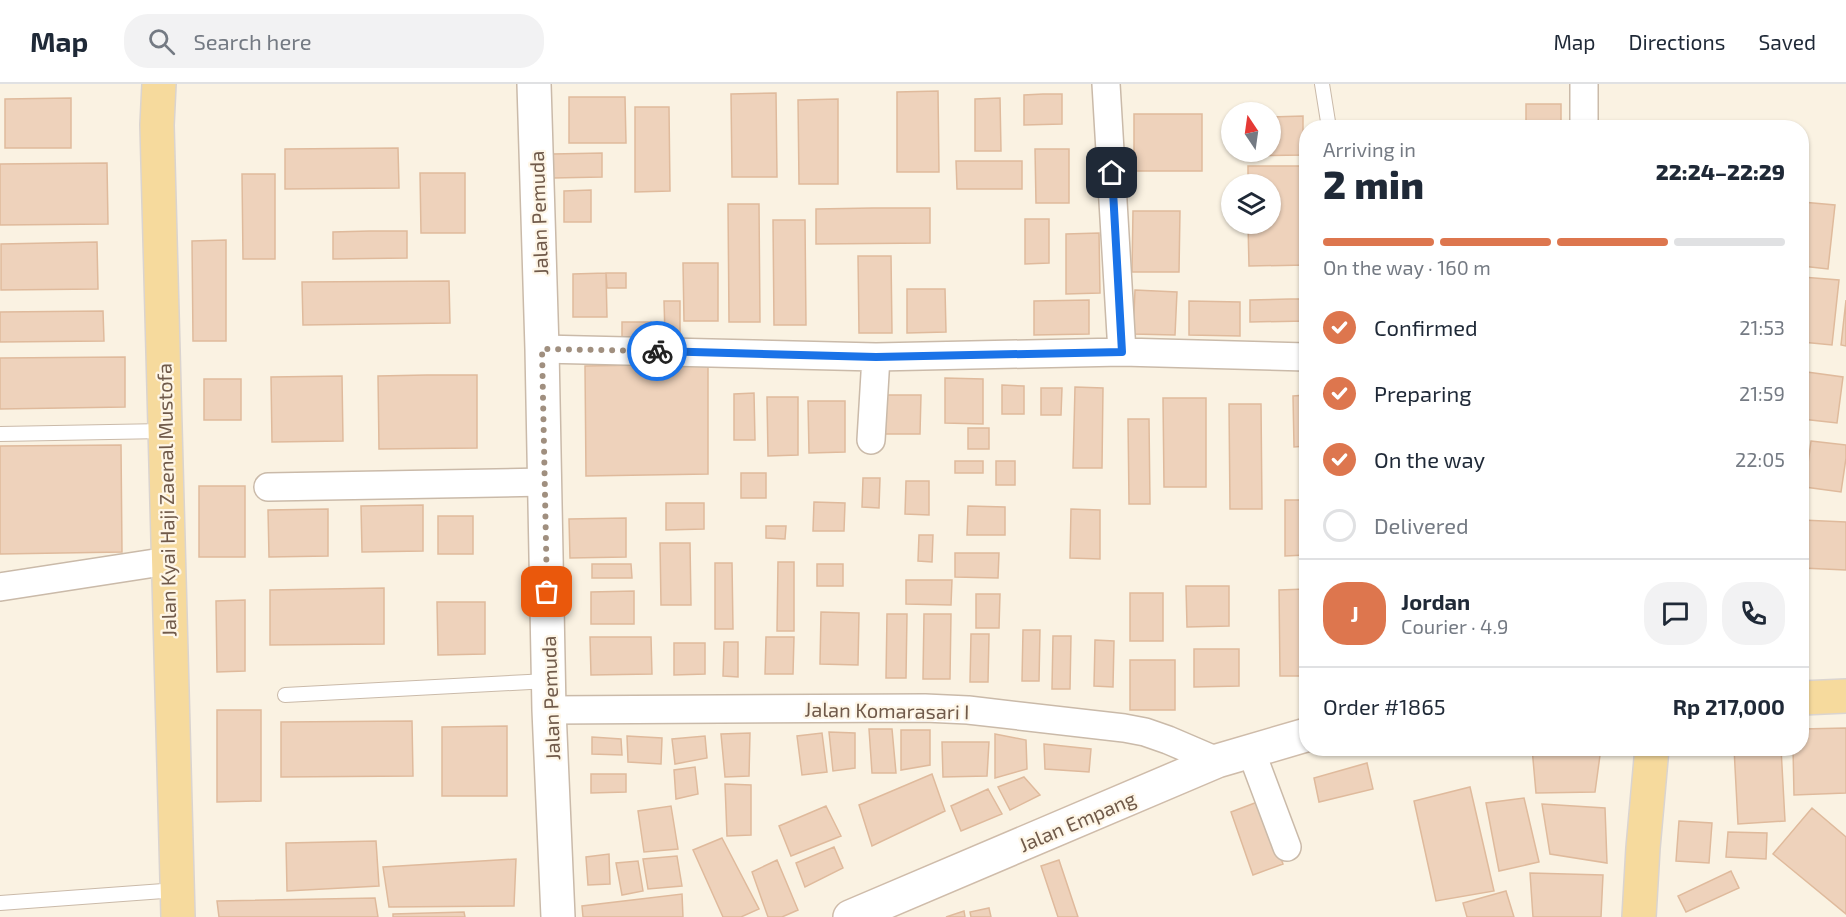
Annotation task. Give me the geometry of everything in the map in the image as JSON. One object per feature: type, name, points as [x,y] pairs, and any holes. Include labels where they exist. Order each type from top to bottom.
[{"type":"main road","name":"Jalan Kyai Haji Zaenal Mustofa","points":[[159,84],[157,126],[177,903]]},
{"type":"main road","points":[[1809,698],[1846,696]]},
{"type":"main road","points":[[1639,917],[1651,756]]},
{"type":"street","name":"Jalan Pemuda","points":[[534,84],[549,696],[558,917]]},
{"type":"street","points":[[1106,84],[1122,352]]},
{"type":"street","points":[[1584,84],[1584,120]]},
{"type":"street","points":[[542,349],[876,357],[1122,352],[1299,357]]},
{"type":"street","points":[[871,440],[876,357]]},
{"type":"street","points":[[268,487],[545,482]]},
{"type":"street","points":[[0,587],[168,561]]},
{"type":"street","name":"Jalan Komarasari I","points":[[549,696],[968,710],[1145,732],[1217,761]]},
{"type":"street","name":"Jalan Empang","points":[[850,917],[1217,761],[1299,737]]},
{"type":"street","points":[[1251,751],[1287,848]]},
{"type":"lane","points":[[1322,84],[1328,120]]},
{"type":"lane","points":[[0,434],[164,431]]},
{"type":"lane","points":[[285,695],[549,696]]},
{"type":"lane","points":[[0,903],[177,903]]},
{"type":"building","points":[[938,91],[939,172],[897,172],[897,92]]},
{"type":"building","points":[[776,93],[777,177],[732,177],[731,94]]},
{"type":"building","points":[[1062,94],[1062,124],[1024,125],[1024,95]]},
{"type":"building","points":[[569,97],[625,97],[626,143],[569,143]]},
{"type":"building","points":[[71,98],[71,148],[5,148],[5,99]]},
{"type":"building","points":[[1000,98],[1001,151],[975,151],[975,99]]},
{"type":"building","points":[[838,99],[838,184],[799,184],[798,100]]},
{"type":"building","points":[[1526,104],[1561,104],[1561,120],[1526,120]]},
{"type":"building","points":[[635,107],[669,107],[670,191],[635,192]]},
{"type":"building","points":[[1134,114],[1202,114],[1202,171],[1134,171]]},
{"type":"building","points":[[1303,116],[1303,120],[1299,120],[1299,155],[1281,155],[1281,117]]},
{"type":"building","points":[[398,148],[399,188],[285,189],[285,149]]},
{"type":"building","points":[[1035,149],[1069,149],[1069,203],[1036,203]]},
{"type":"building","points":[[602,153],[602,177],[553,178],[553,154]]},
{"type":"building","points":[[956,161],[1022,161],[1022,189],[957,189]]},
{"type":"building","points":[[107,163],[108,224],[0,225],[0,164]]},
{"type":"building","points":[[1248,166],[1299,166],[1299,265],[1249,266],[1248,234],[1281,234],[1281,174],[1248,174]]},
{"type":"building","points":[[420,173],[465,173],[465,233],[421,233]]},
{"type":"building","points":[[242,174],[275,174],[275,259],[243,259]]},
{"type":"building","points":[[591,190],[591,222],[564,222],[564,191]]},
{"type":"building","points":[[1809,203],[1835,205],[1828,269],[1809,267]]},
{"type":"building","points":[[728,204],[759,204],[760,322],[729,322]]},
{"type":"building","points":[[930,208],[930,243],[816,244],[816,209]]},
{"type":"building","points":[[1133,211],[1180,211],[1179,272],[1132,272]]},
{"type":"building","points":[[1025,219],[1049,219],[1049,263],[1025,264]]},
{"type":"building","points":[[773,220],[805,220],[806,325],[774,325]]},
{"type":"building","points":[[407,231],[407,258],[333,259],[333,232]]},
{"type":"building","points":[[1099,233],[1100,293],[1066,294],[1066,234]]},
{"type":"building","points":[[226,240],[226,341],[193,341],[192,241]]},
{"type":"building","points":[[97,242],[98,289],[1,290],[1,244]]},
{"type":"building","points":[[858,256],[891,256],[892,333],[859,333]]},
{"type":"building","points":[[683,263],[718,263],[718,321],[684,321]]},
{"type":"building","points":[[606,273],[626,273],[626,288],[607,288]]},
{"type":"building","points":[[606,273],[607,317],[573,317],[573,274]]},
{"type":"building","points":[[1809,278],[1839,280],[1832,345],[1809,343]]},
{"type":"building","points":[[449,281],[450,323],[303,325],[302,282]]},
{"type":"building","points":[[907,289],[945,289],[946,332],[907,333]]},
{"type":"building","points":[[1135,290],[1177,292],[1175,335],[1133,334]]},
{"type":"building","points":[[1299,299],[1299,321],[1250,322],[1250,300]]},
{"type":"building","points":[[1089,300],[1089,334],[1034,335],[1034,301]]},
{"type":"building","points":[[1846,300],[1846,346],[1841,345]]},
{"type":"building","points":[[664,301],[680,301],[680,335],[665,335]]},
{"type":"building","points":[[1189,301],[1240,302],[1240,336],[1189,335]]},
{"type":"building","points":[[103,311],[104,341],[0,342],[0,312]]},
{"type":"building","points":[[622,322],[651,322],[651,339],[622,340]]},
{"type":"building","points":[[125,357],[125,407],[0,409],[0,358]]},
{"type":"building","points":[[708,364],[708,474],[586,476],[585,366]]},
{"type":"building","points":[[1809,372],[1843,377],[1837,423],[1809,420]]},
{"type":"building","points":[[477,375],[477,448],[379,449],[378,376]]},
{"type":"building","points":[[342,376],[343,441],[272,442],[271,377]]},
{"type":"building","points":[[945,378],[983,379],[983,424],[945,423]]},
{"type":"building","points":[[204,379],[241,379],[241,420],[204,420]]},
{"type":"building","points":[[1002,385],[1024,386],[1024,414],[1002,414]]},
{"type":"building","points":[[1075,387],[1103,388],[1102,468],[1073,468]]},
{"type":"building","points":[[1041,388],[1062,388],[1061,415],[1041,415]]},
{"type":"building","points":[[754,393],[755,440],[734,440],[734,394]]},
{"type":"building","points":[[880,395],[921,395],[920,434],[880,434]]},
{"type":"building","points":[[1293,396],[1299,396],[1299,447],[1294,447]]},
{"type":"building","points":[[767,397],[798,397],[798,455],[768,456]]},
{"type":"building","points":[[1163,398],[1206,398],[1206,487],[1164,487]]},
{"type":"building","points":[[808,401],[845,401],[845,452],[809,453]]},
{"type":"building","points":[[1229,404],[1261,404],[1262,509],[1230,509]]},
{"type":"building","points":[[1128,419],[1149,419],[1150,504],[1129,504]]},
{"type":"building","points":[[968,428],[989,428],[989,449],[968,449]]},
{"type":"building","points":[[1811,441],[1846,445],[1841,492],[1809,488]]},
{"type":"building","points":[[121,445],[122,552],[0,554],[0,446]]},
{"type":"building","points":[[955,461],[983,461],[983,473],[955,473]]},
{"type":"building","points":[[996,461],[1015,461],[1015,485],[996,485]]},
{"type":"building","points":[[741,473],[766,473],[766,498],[741,498]]},
{"type":"building","points":[[863,478],[880,478],[879,508],[862,507]]},
{"type":"building","points":[[906,481],[929,481],[929,515],[905,514]]},
{"type":"building","points":[[199,486],[245,486],[245,557],[199,557]]},
{"type":"building","points":[[1285,500],[1299,500],[1299,555],[1285,556]]},
{"type":"building","points":[[814,502],[845,503],[844,531],[813,531]]},
{"type":"building","points":[[666,503],[704,503],[704,529],[666,530]]},
{"type":"building","points":[[423,505],[423,551],[362,552],[361,506]]},
{"type":"building","points":[[968,506],[1005,507],[1005,535],[967,535]]},
{"type":"building","points":[[328,509],[328,556],[269,557],[268,510]]},
{"type":"building","points":[[1071,509],[1100,510],[1100,559],[1070,558]]},
{"type":"building","points":[[438,516],[473,516],[473,554],[438,554]]},
{"type":"building","points":[[626,518],[626,557],[570,558],[569,519]]},
{"type":"building","points":[[1809,520],[1846,522],[1846,570],[1809,568]]},
{"type":"building","points":[[766,526],[786,526],[785,539],[766,538]]},
{"type":"building","points":[[919,535],[933,535],[932,562],[918,561]]},
{"type":"building","points":[[660,543],[690,543],[691,605],[661,605]]},
{"type":"building","points":[[955,553],[999,553],[998,578],[955,577]]},
{"type":"building","points":[[778,562],[794,562],[794,631],[777,631]]},
{"type":"building","points":[[715,563],[732,563],[733,629],[715,629]]},
{"type":"building","points":[[592,564],[631,564],[632,578],[592,578]]},
{"type":"building","points":[[817,564],[843,564],[843,586],[817,586]]},
{"type":"building","points":[[906,580],[952,580],[951,605],[906,604]]},
{"type":"building","points":[[1186,586],[1229,586],[1229,626],[1187,627]]},
{"type":"building","points":[[384,588],[384,644],[270,645],[270,590]]},
{"type":"building","points":[[1299,589],[1299,676],[1280,676],[1279,590]]},
{"type":"building","points":[[634,591],[634,624],[591,624],[591,592]]},
{"type":"building","points":[[1130,593],[1163,593],[1163,641],[1130,641]]},
{"type":"building","points":[[976,594],[1000,594],[999,628],[976,628]]},
{"type":"building","points":[[245,600],[245,671],[217,672],[216,601]]},
{"type":"building","points":[[437,602],[485,602],[485,654],[438,655]]},
{"type":"building","points":[[821,612],[859,613],[858,665],[820,664]]},
{"type":"building","points":[[887,614],[907,614],[906,678],[886,678]]},
{"type":"building","points":[[924,614],[951,614],[950,679],[923,679]]},
{"type":"building","points":[[1023,630],[1040,630],[1039,681],[1022,681]]},
{"type":"building","points":[[971,634],[989,634],[988,682],[970,682]]},
{"type":"building","points":[[1053,636],[1071,636],[1070,689],[1052,689]]},
{"type":"building","points":[[590,637],[651,637],[652,674],[591,675]]},
{"type":"building","points":[[766,637],[794,637],[793,674],[765,674]]},
{"type":"building","points":[[1095,640],[1114,641],[1113,687],[1094,686]]},
{"type":"building","points":[[724,642],[738,642],[738,677],[723,676]]},
{"type":"building","points":[[674,643],[705,643],[705,674],[674,675]]},
{"type":"building","points":[[1194,649],[1239,649],[1239,686],[1194,687]]},
{"type":"building","points":[[1130,660],[1175,660],[1175,710],[1130,710]]},
{"type":"building","points":[[217,710],[261,710],[261,801],[217,802]]},
{"type":"building","points":[[412,721],[413,776],[281,777],[281,722]]},
{"type":"building","points":[[507,726],[507,796],[442,796],[442,727]]},
{"type":"building","points":[[1846,728],[1846,793],[1794,795],[1793,756],[1809,756],[1809,729]]},
{"type":"building","points":[[869,729],[892,729],[896,773],[872,773]]},
{"type":"building","points":[[901,730],[930,730],[930,765],[901,770]]},
{"type":"building","points":[[829,732],[855,733],[855,768],[833,771]]},
{"type":"building","points":[[750,733],[749,776],[725,777],[721,734]]},
{"type":"building","points":[[822,733],[827,772],[802,775],[797,736]]},
{"type":"building","points":[[995,734],[1026,740],[1027,769],[995,778]]},
{"type":"building","points":[[627,736],[662,738],[661,764],[628,762]]},
{"type":"building","points":[[705,736],[707,758],[675,764],[672,739]]},
{"type":"building","points":[[592,737],[621,739],[622,755],[592,754]]},
{"type":"building","points":[[942,742],[989,742],[987,776],[943,777]]},
{"type":"building","points":[[1044,744],[1091,749],[1089,772],[1045,769]]},
{"type":"building","points":[[1533,756],[1600,756],[1595,792],[1536,793]]},
{"type":"building","points":[[1734,756],[1781,756],[1785,821],[1738,824]]},
{"type":"building","points":[[1367,763],[1373,789],[1319,802],[1314,778]]},
{"type":"building","points":[[695,767],[698,794],[676,799],[674,770]]},
{"type":"building","points":[[591,774],[626,774],[626,792],[591,793]]},
{"type":"building","points":[[932,774],[945,811],[872,846],[859,805]]},
{"type":"building","points":[[1024,777],[1040,795],[1010,810],[998,787]]},
{"type":"building","points":[[725,784],[751,785],[751,835],[727,836]]},
{"type":"building","points":[[1470,787],[1494,891],[1436,901],[1414,801]]},
{"type":"building","points":[[988,789],[1002,814],[961,831],[951,806]]},
{"type":"building","points":[[1524,798],[1539,862],[1499,871],[1486,803]]},
{"type":"building","points":[[1260,801],[1283,864],[1253,875],[1231,812]]},
{"type":"building","points":[[1542,804],[1605,808],[1607,863],[1550,854]]},
{"type":"building","points":[[671,806],[678,849],[644,852],[638,811]]},
{"type":"building","points":[[826,806],[841,836],[791,856],[779,826]]},
{"type":"building","points":[[1812,808],[1846,837],[1846,914],[1773,854]]},
{"type":"building","points":[[1679,821],[1712,823],[1709,863],[1676,861]]},
{"type":"building","points":[[1728,832],[1767,833],[1766,859],[1726,857]]},
{"type":"building","points":[[722,838],[759,909],[741,917],[723,917],[693,850]]},
{"type":"building","points":[[376,841],[379,886],[287,891],[286,843]]},
{"type":"building","points":[[834,847],[843,868],[805,887],[796,863]]},
{"type":"building","points":[[609,854],[610,884],[588,885],[586,857]]},
{"type":"building","points":[[677,856],[682,886],[648,889],[643,859]]},
{"type":"building","points":[[516,859],[514,906],[389,907],[383,867]]},
{"type":"building","points":[[777,860],[798,910],[782,917],[768,917],[752,872]]},
{"type":"building","points":[[1059,860],[1078,917],[1058,917],[1041,866]]},
{"type":"building","points":[[638,861],[643,891],[622,895],[616,863]]},
{"type":"building","points":[[1731,871],[1739,888],[1686,912],[1678,896]]},
{"type":"building","points":[[1530,873],[1603,875],[1601,917],[1533,917]]},
{"type":"building","points":[[1506,891],[1514,917],[1467,917],[1463,903]]},
{"type":"building","points":[[682,894],[683,917],[583,917],[582,906]]},
{"type":"building","points":[[375,898],[378,917],[219,917],[217,901]]},
{"type":"building","points":[[989,908],[991,917],[971,917],[970,912]]},
{"type":"building","points":[[964,911],[965,917],[946,917]]},
{"type":"building","points":[[464,912],[465,917],[393,917],[393,914]]},
{"type":"way so far","points":[[547,592],[542,349],[657,351]]},
{"type":"route","points":[[657,351],[876,357],[1122,352],[1112,173]]}]
